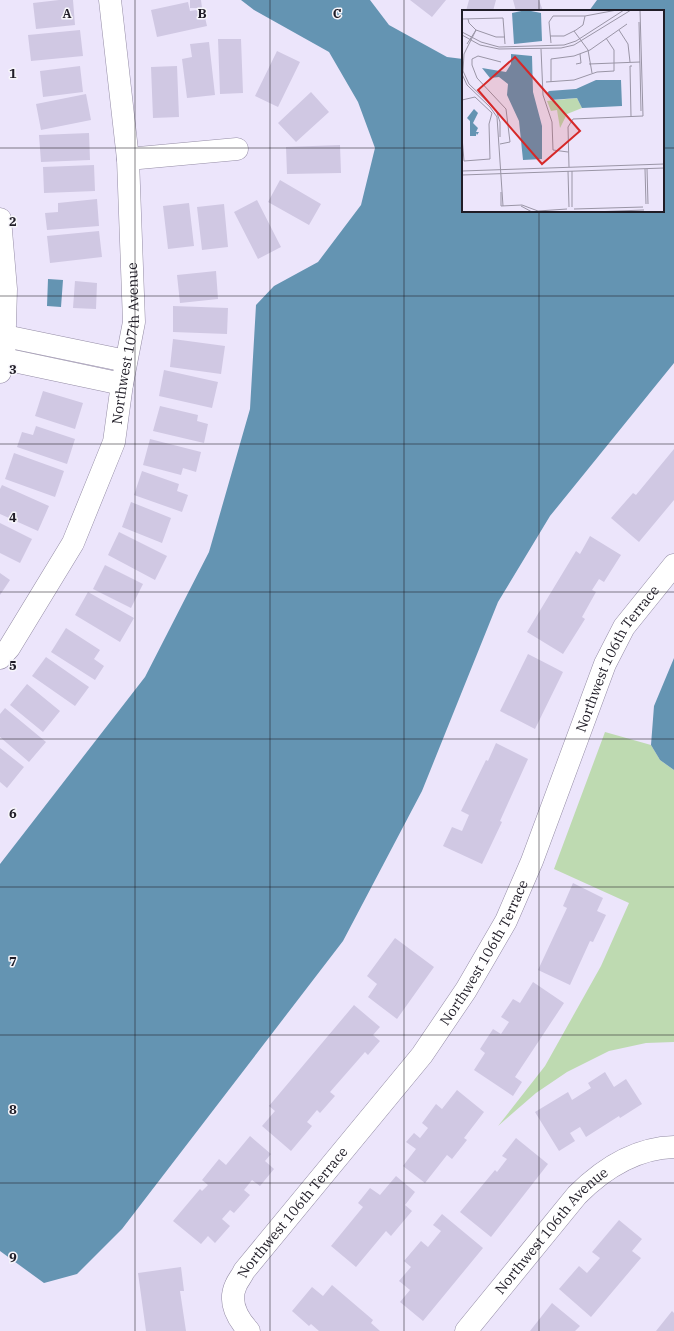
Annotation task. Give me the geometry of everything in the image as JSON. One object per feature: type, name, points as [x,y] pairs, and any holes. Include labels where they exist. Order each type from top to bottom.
[{"type":"street","name":"Northwest 107th Avenue","points":[[0,658],[8,648],[73,543],[114,442],[122,384],[134,322],[128,159],[110,0]]},
{"type":"street","points":[[128,159],[237,149]]},
{"type":"street","points":[[0,218],[6,289],[1,363],[122,384]]},
{"type":"street","points":[[2,336],[126,361]]},
{"type":"street","name":"Northwest 106th Terrace","points":[[249,1331],[239,1319],[233,1304],[233,1294],[236,1285],[244,1272],[422,1055],[466,990],[506,921],[526,874],[605,664],[624,627],[674,565]]},
{"type":"street","name":"Northwest 106th Avenue","points":[[466,1331],[572,1201],[587,1185],[601,1173],[634,1155],[652,1150],[674,1147]]},
{"type":"green space","points":[[605,732],[651,745],[660,760],[674,770],[674,1042],[646,1043],[609,1051],[567,1072],[536,1093],[498,1126],[545,1066],[601,966],[629,903],[554,869]]},
{"type":"water","points":[[241,0],[370,0],[389,25],[447,57],[462,59],[462,212],[664,212],[664,10],[590,10],[597,0],[674,0],[674,363],[550,516],[498,602],[422,791],[343,941],[122,1229],[77,1274],[44,1283],[0,1251],[0,864],[145,677],[209,552],[250,409],[256,305],[274,286],[318,262],[361,205],[375,148],[358,102],[329,52],[254,10]]},
{"type":"water","points":[[48,279],[63,280],[61,307],[47,306]]},
{"type":"water","points":[[674,658],[674,770],[660,760],[651,745],[654,706]]},
{"type":"building","points":[[73,0],[75,25],[36,29],[33,3]]},
{"type":"building","points":[[190,0],[201,0],[202,8],[190,8]]},
{"type":"building","points":[[410,0],[446,0],[432,17]]},
{"type":"building","points":[[469,0],[496,0],[493,10],[466,10]]},
{"type":"building","points":[[513,0],[539,0],[543,10],[516,10]]},
{"type":"building","points":[[188,2],[190,11],[203,9],[207,26],[157,37],[151,10]]},
{"type":"building","points":[[80,30],[83,56],[31,61],[28,35]]},
{"type":"building","points":[[218,39],[241,39],[243,93],[220,94]]},
{"type":"building","points":[[209,42],[215,95],[187,98],[182,59],[192,57],[190,44]]},
{"type":"building","points":[[277,51],[300,62],[278,107],[255,96]]},
{"type":"building","points":[[80,66],[83,92],[43,97],[40,71]]},
{"type":"building","points":[[177,66],[179,117],[153,118],[151,67]]},
{"type":"building","points":[[311,92],[329,112],[296,142],[278,123]]},
{"type":"building","points":[[86,94],[91,120],[41,130],[36,104]]},
{"type":"building","points":[[89,133],[90,160],[41,162],[39,135]]},
{"type":"building","points":[[340,145],[341,173],[287,174],[286,147]]},
{"type":"building","points":[[94,165],[95,191],[44,193],[43,167]]},
{"type":"building","points":[[280,180],[321,204],[309,225],[268,202]]},
{"type":"building","points":[[97,199],[99,226],[47,230],[45,213],[58,212],[58,203]]},
{"type":"building","points":[[257,200],[281,247],[258,259],[234,212]]},
{"type":"building","points":[[189,203],[194,246],[168,249],[163,206]]},
{"type":"building","points":[[224,204],[228,247],[202,250],[197,207]]},
{"type":"building","points":[[99,231],[102,257],[50,263],[47,236]]},
{"type":"building","points":[[216,271],[218,299],[180,303],[177,275]]},
{"type":"building","points":[[75,281],[97,283],[96,309],[73,308]]},
{"type":"building","points":[[173,306],[228,308],[227,334],[173,332]]},
{"type":"building","points":[[173,339],[225,346],[221,374],[170,367]]},
{"type":"building","points":[[164,370],[218,382],[212,408],[159,396]]},
{"type":"building","points":[[43,391],[83,403],[75,429],[35,416]]},
{"type":"building","points":[[160,406],[198,415],[197,421],[208,424],[204,443],[153,431]]},
{"type":"building","points":[[36,426],[75,439],[67,464],[17,447],[22,432],[33,435]]},
{"type":"building","points":[[150,439],[201,452],[196,472],[183,468],[181,475],[143,465]]},
{"type":"building","points":[[674,449],[674,500],[639,542],[611,518],[633,493],[636,495]]},
{"type":"building","points":[[14,453],[64,471],[55,497],[5,479]]},
{"type":"building","points":[[142,471],[179,484],[177,491],[188,495],[182,512],[134,495]]},
{"type":"building","points":[[2,485],[49,506],[38,531],[0,514],[0,489]]},
{"type":"building","points":[[131,502],[171,518],[162,543],[122,527]]},
{"type":"building","points":[[0,523],[32,539],[20,563],[0,553]]},
{"type":"building","points":[[119,532],[167,556],[155,580],[108,555]]},
{"type":"building","points":[[590,536],[621,555],[604,582],[599,579],[592,590],[596,592],[582,617],[585,619],[563,654],[527,632],[576,551],[580,554]]},
{"type":"building","points":[[105,565],[143,584],[131,608],[93,589]]},
{"type":"building","points":[[0,573],[10,580],[0,595]]},
{"type":"building","points":[[88,592],[134,618],[120,642],[75,615]]},
{"type":"building","points":[[66,628],[100,650],[94,659],[104,666],[95,680],[51,652]]},
{"type":"building","points":[[528,654],[563,672],[535,729],[500,711]]},
{"type":"building","points":[[46,657],[89,687],[75,706],[32,676]]},
{"type":"building","points":[[27,684],[60,711],[43,732],[10,705]]},
{"type":"building","points":[[5,708],[46,742],[29,762],[0,737],[0,714]]},
{"type":"building","points":[[496,743],[528,759],[500,821],[502,822],[482,864],[443,846],[452,827],[462,831],[469,815],[461,811]]},
{"type":"building","points":[[0,748],[24,767],[7,788],[0,782]]},
{"type":"building","points":[[573,883],[603,898],[597,911],[606,915],[593,942],[590,941],[570,985],[538,970],[567,908],[563,906]]},
{"type":"building","points":[[395,938],[434,967],[397,1019],[368,997],[377,984],[367,976]]},
{"type":"building","points":[[533,982],[564,1003],[515,1077],[522,1082],[513,1096],[474,1070],[485,1053],[480,1049],[493,1029],[501,1034],[509,1022],[501,1017],[513,999],[520,1003]]},
{"type":"building","points":[[354,1005],[380,1027],[373,1035],[380,1041],[368,1055],[365,1052],[330,1092],[335,1096],[320,1113],[317,1110],[307,1122],[312,1126],[291,1151],[262,1126],[275,1111],[269,1106]]},
{"type":"building","points":[[605,1072],[614,1087],[626,1079],[642,1104],[620,1118],[619,1116],[586,1137],[580,1127],[570,1133],[575,1141],[559,1151],[535,1112],[568,1092],[572,1100],[591,1088],[588,1083]]},
{"type":"building","points":[[457,1090],[484,1112],[464,1138],[467,1140],[452,1159],[447,1155],[425,1183],[403,1166],[416,1149],[406,1142],[414,1133],[420,1138],[428,1128],[422,1123],[436,1104],[442,1109]]},
{"type":"building","points":[[250,1136],[271,1154],[265,1161],[274,1169],[260,1186],[252,1180],[244,1190],[250,1195],[234,1213],[230,1210],[222,1219],[230,1226],[215,1243],[208,1236],[201,1244],[173,1221],[200,1189],[202,1191],[208,1185],[202,1180],[219,1159],[226,1165]]},
{"type":"building","points":[[516,1138],[548,1164],[491,1237],[460,1212],[495,1170],[497,1172],[507,1159],[502,1156]]},
{"type":"building","points":[[396,1176],[415,1192],[405,1205],[412,1211],[391,1236],[386,1231],[356,1267],[331,1246],[363,1207],[358,1203],[370,1188],[380,1195]]},
{"type":"building","points":[[442,1214],[483,1248],[423,1321],[400,1302],[410,1290],[399,1281],[411,1267],[404,1261],[421,1241],[428,1247],[441,1231],[433,1225]]},
{"type":"building","points":[[619,1220],[642,1239],[632,1251],[641,1258],[591,1317],[559,1289],[579,1266],[587,1273],[600,1258],[592,1252]]},
{"type":"building","points":[[181,1267],[184,1291],[180,1291],[186,1331],[146,1331],[138,1273]]},
{"type":"building","points":[[332,1285],[373,1320],[371,1323],[380,1331],[319,1331],[311,1324],[309,1326],[292,1311],[312,1287],[323,1296]]},
{"type":"building","points":[[552,1303],[580,1326],[575,1331],[530,1331]]},
{"type":"building","points":[[672,1311],[674,1313],[674,1331],[656,1331]]}]
